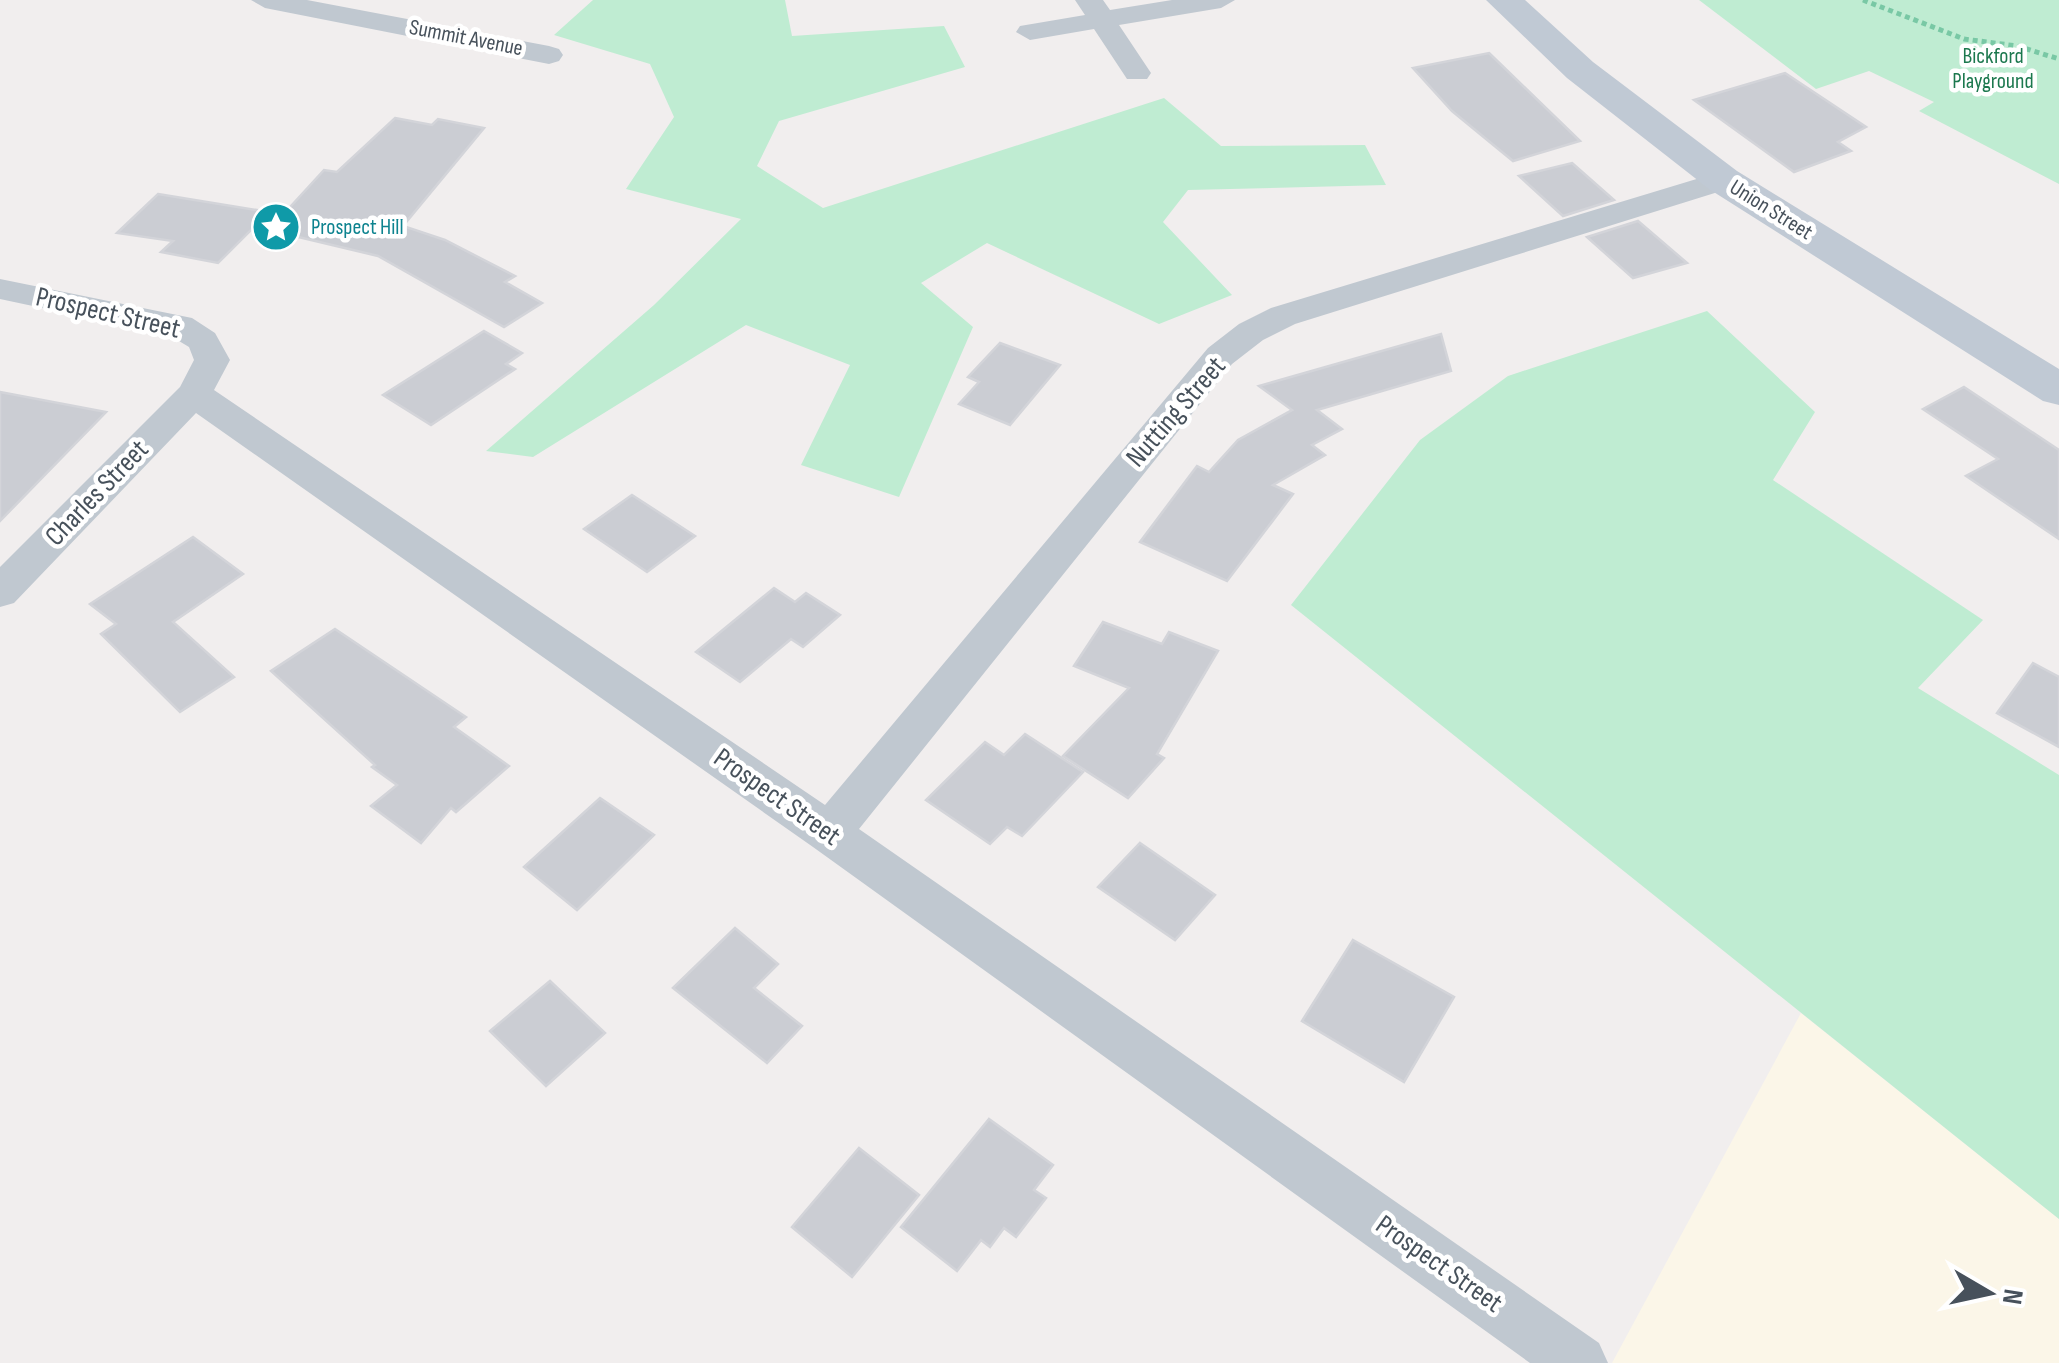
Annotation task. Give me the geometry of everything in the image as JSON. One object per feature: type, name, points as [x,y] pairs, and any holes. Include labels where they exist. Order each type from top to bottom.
[{"type":"street","name":"Summit Avenue","points":[[265,0],[550,55]]},
{"type":"street","points":[[1030,32],[1095,10],[1221,0]]},
{"type":"street","name":"Union Street","points":[[1504,0],[1595,82],[1722,180],[2059,390]]},
{"type":"street","points":[[1095,10],[1137,72]]},
{"type":"street","name":"Nutting Street","points":[[828,833],[1001,626],[1170,414],[1220,356],[1251,332],[1283,316],[1722,180]]},
{"type":"street","name":"Prospect Street","points":[[0,288],[161,320],[196,334],[212,360],[194,394],[828,833],[1578,1363]]},
{"type":"street","name":"Charles Street","points":[[0,592],[194,394]]},
{"type":"path","points":[[1863,0],[1964,39],[2033,49],[2059,59]]},
{"type":"shaded area","points":[[1801,1013],[2059,1219],[2059,1363],[1612,1363]]},
{"type":"green space","points":[[593,0],[785,0],[792,36],[944,26],[965,67],[779,121],[757,166],[823,208],[1164,98],[1221,146],[1365,145],[1386,185],[1188,190],[1163,222],[1232,295],[1159,324],[987,243],[921,283],[973,327],[899,497],[801,465],[850,365],[746,325],[533,457],[486,451],[654,305],[741,219],[626,189],[674,117],[650,64],[554,35]]},
{"type":"green space","name":"Bickford Playground","points":[[1699,0],[2059,0],[2059,184],[1919,111],[1934,102],[1869,71],[1816,89]]},
{"type":"green space","points":[[1707,311],[1815,412],[1773,480],[1983,620],[1918,688],[2059,775],[2059,1219],[1291,605],[1420,440],[1508,376]]},
{"type":"building","points":[[1489,53],[1580,141],[1513,161],[1452,111],[1413,68]]},
{"type":"building","points":[[1785,73],[1866,127],[1838,142],[1851,151],[1794,172],[1694,100]]},
{"type":"building","points":[[395,118],[432,125],[438,119],[484,128],[403,226],[445,240],[515,276],[505,282],[542,303],[504,327],[378,256],[269,230],[324,170],[337,172]]},
{"type":"building","points":[[1572,163],[1614,200],[1563,216],[1519,176]]},
{"type":"building","points":[[158,194],[269,212],[218,263],[161,252],[173,241],[117,233]]},
{"type":"building","points":[[1638,221],[1687,263],[1633,278],[1587,237]]},
{"type":"building","points":[[484,331],[522,353],[506,364],[515,369],[431,425],[383,395]]},
{"type":"building","points":[[1441,334],[1451,371],[1317,410],[1342,429],[1312,445],[1325,455],[1273,485],[1293,494],[1227,581],[1140,542],[1197,466],[1209,472],[1238,440],[1292,410],[1259,386]]},
{"type":"building","points":[[1000,343],[1060,365],[1010,425],[959,404],[979,382],[968,377]]},
{"type":"building","points":[[1964,387],[2059,450],[2059,539],[1966,476],[1998,459],[1923,409]]},
{"type":"building","points":[[0,392],[106,412],[0,521]]},
{"type":"building","points":[[632,495],[695,536],[647,572],[584,529]]},
{"type":"building","points":[[193,537],[243,574],[173,622],[234,677],[180,712],[101,634],[116,624],[90,604]]},
{"type":"building","points":[[774,588],[795,602],[806,593],[840,615],[803,647],[791,639],[740,682],[696,652]]},
{"type":"building","points":[[1103,622],[1162,644],[1169,632],[1218,651],[1157,754],[1164,758],[1128,798],[1063,756],[1129,688],[1074,666]]},
{"type":"building","points":[[335,629],[466,717],[454,727],[509,766],[456,812],[451,808],[421,843],[371,806],[397,785],[372,767],[375,765],[271,671]]},
{"type":"building","points":[[2033,663],[2059,677],[2059,747],[1997,713]]},
{"type":"building","points":[[1025,734],[1083,772],[1022,836],[1007,827],[990,844],[926,800],[985,742],[1004,755]]},
{"type":"building","points":[[600,798],[654,835],[577,910],[524,867]]},
{"type":"building","points":[[1140,843],[1215,895],[1175,940],[1098,887]]},
{"type":"building","points":[[735,928],[778,964],[754,988],[802,1026],[767,1063],[673,988]]},
{"type":"building","points":[[1353,940],[1454,997],[1404,1082],[1302,1021]]},
{"type":"building","points":[[550,981],[605,1033],[546,1086],[490,1031]]},
{"type":"building","points":[[989,1119],[1053,1165],[1034,1190],[1046,1198],[1016,1237],[1004,1228],[990,1247],[981,1240],[957,1271],[901,1227]]},
{"type":"building","points":[[859,1148],[919,1195],[852,1277],[792,1227]]},
{"type":"place","name":"Prospect Hill","points":[[276,227]]}]
